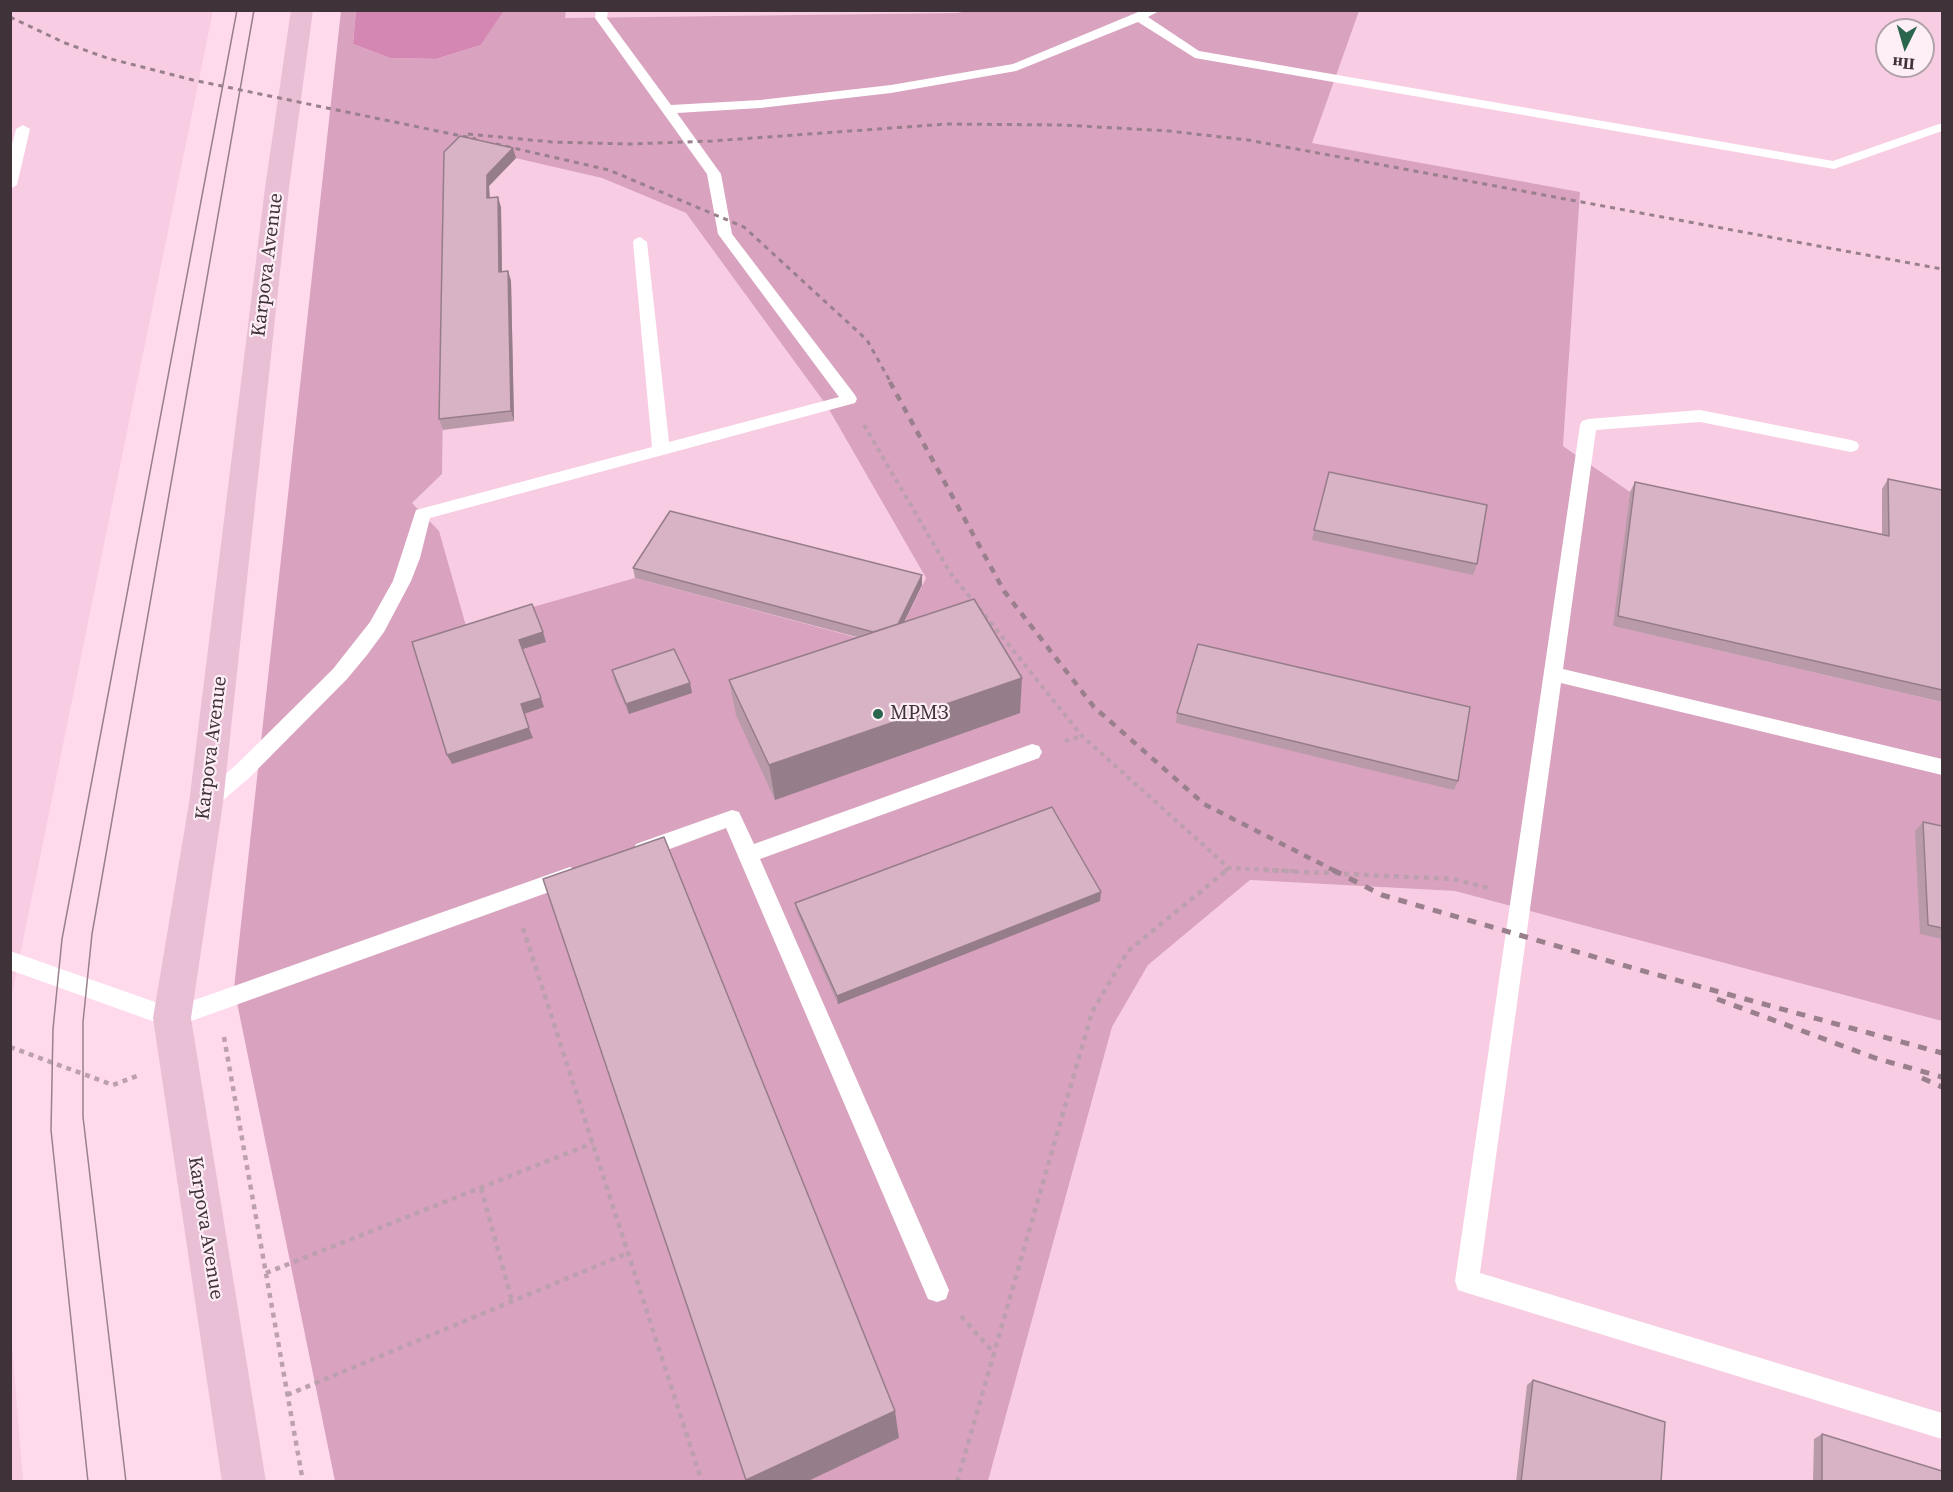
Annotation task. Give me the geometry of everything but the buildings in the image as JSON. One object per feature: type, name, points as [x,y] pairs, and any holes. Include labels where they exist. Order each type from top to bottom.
[{"type":"main road","name":"Karpova Avenue","points":[[244,1482],[172,1018],[206,803],[276,188],[302,10]]},
{"type":"lane","points":[[206,803],[243,771],[340,674],[360,650],[377,627],[402,581],[411,558],[422,514],[849,399],[725,234],[714,174],[601,18],[602,10]]},
{"type":"lane","points":[[667,109],[760,104],[891,89],[1016,67],[1155,10]]},
{"type":"lane","points":[[1139,17],[1195,54],[1834,165],[1942,127]]},
{"type":"lane","points":[[10,185],[22,129]]},
{"type":"lane","points":[[640,242],[661,450]]},
{"type":"lane","points":[[1851,446],[1700,416],[1588,425],[1467,1281],[1942,1426]]},
{"type":"lane","points":[[1553,674],[1942,767]]},
{"type":"lane","points":[[748,855],[1032,752]]},
{"type":"lane","points":[[622,857],[732,818],[937,1290]]},
{"type":"lane","points":[[10,960],[172,1018],[589,869]]},
{"type":"path","points":[[849,399],[951,574],[1082,736],[1229,868],[1453,879],[1521,897]]},
{"type":"path","points":[[957,1482],[1092,1012],[1128,951],[1229,868]]},
{"type":"path","points":[[513,896],[702,1482]]},
{"type":"path","points":[[218,1001],[303,1482]]},
{"type":"path","points":[[10,1047],[113,1085]]},
{"type":"path","points":[[266,1273],[593,1143]]},
{"type":"path","points":[[481,1188],[512,1301]]},
{"type":"path","points":[[287,1395],[628,1253]]},
{"type":"path","points":[[937,1290],[995,1354]]},
{"type":"shaded area","points":[[504,10],[481,45],[436,59],[390,58],[353,44],[356,11]]},
{"type":"shaded area","points":[[566,10],[973,11],[565,18]]},
{"type":"shaded area","points":[[973,10],[1359,11],[1312,143],[1580,192],[1563,446],[1630,492],[1614,626],[1942,702],[1942,1021],[1455,891],[1250,880],[1148,965],[1112,1027],[988,1481],[335,1481],[234,988],[341,11],[356,11],[353,44],[390,58],[436,59],[481,45],[504,11],[566,11],[565,18],[957,13]],"holes":[[[463,146],[602,178],[686,213],[827,406],[926,578],[892,647],[635,578],[466,626],[439,531],[412,503],[442,474],[447,162]]]},
{"type":"shaded area","points":[[11,11],[213,11],[11,999]]},
{"type":"shaded area","points":[[1359,11],[1942,11],[1942,702],[1613,626],[1584,459],[1563,446],[1580,192],[1311,143]]},
{"type":"shaded area","points":[[463,146],[602,178],[686,213],[827,406],[926,578],[892,647],[465,626],[439,532],[412,503],[442,474],[447,162]]},
{"type":"shaded area","points":[[1250,880],[1455,891],[1942,1021],[1942,1481],[988,1482],[1112,1027],[1148,965]]},
{"type":"shaded area","points":[[11,1331],[23,1481],[11,1481]]},
{"type":"tram line","points":[[88,1482],[51,1130],[53,1029],[62,939],[237,10]]},
{"type":"tram line","points":[[126,1482],[83,1117],[83,1022],[92,934],[254,10]]},
{"type":"railway","points":[[10,17],[65,43],[107,58],[193,80],[476,139]]},
{"type":"railway","points":[[468,134],[552,142],[630,144],[712,141],[947,124],[1063,125],[1169,131],[1248,140],[1942,269]]},
{"type":"railway","points":[[496,144],[609,170],[744,227],[867,340],[891,383]]},
{"type":"railway","points":[[890,382],[1004,591],[1094,707],[1204,804],[1335,871]]},
{"type":"railway","points":[[1333,870],[1382,895],[1636,969],[1942,1053]]},
{"type":"railway","points":[[1717,999],[1875,1058],[1942,1077]]},
{"type":"railway","points":[[1922,1078],[1942,1087]]},
{"type":"place","name":"МРМЗ","points":[[878,714]]}]
